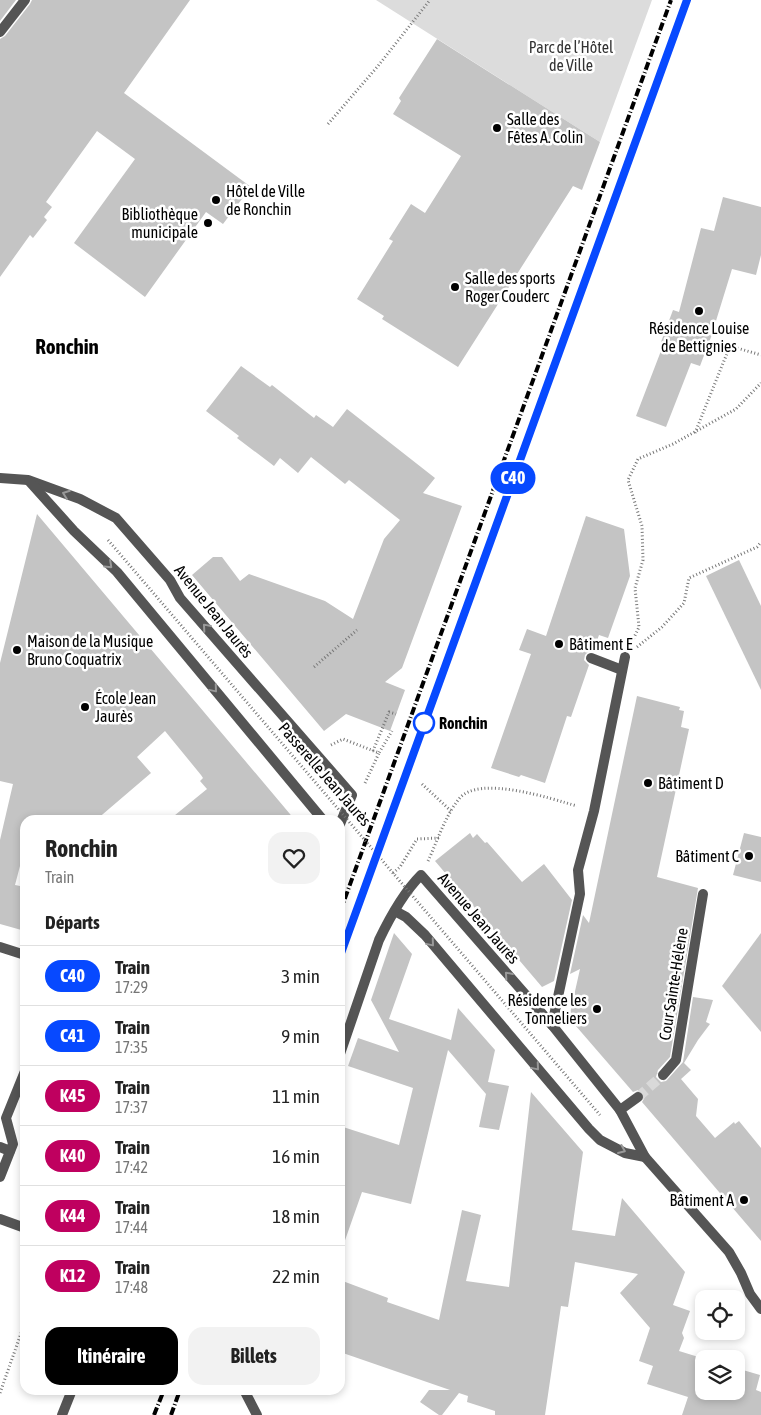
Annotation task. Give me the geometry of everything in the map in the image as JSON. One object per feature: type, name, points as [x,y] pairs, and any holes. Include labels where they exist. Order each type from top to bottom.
[{"type":"street","points":[[0,32],[25,0]]},
{"type":"street","name":"Avenue Jean Jaurès","points":[[0,478],[28,480],[80,499],[116,518],[170,580],[180,598],[352,796],[344,815]]},
{"type":"street","points":[[28,480],[74,531],[117,572],[319,815]]},
{"type":"street","points":[[552,1025],[580,894],[578,870],[594,811],[625,657]]},
{"type":"street","points":[[591,658],[622,670]]},
{"type":"street","name":"Avenue Jean Jaurès","points":[[345,1039],[379,940],[387,923],[413,884],[422,876],[552,1025],[620,1110],[645,1157],[729,1252],[750,1294],[761,1309]]},
{"type":"street","name":"Cour Sainte-Hélène","points":[[663,1074],[676,1060],[703,894]]},
{"type":"street","points":[[395,911],[406,917],[424,935],[600,1140],[625,1153],[645,1157]]},
{"type":"street","points":[[0,947],[20,953]]},
{"type":"street","points":[[0,1177],[13,1144],[6,1118],[20,1084]]},
{"type":"street","points":[[620,1110],[638,1097]]},
{"type":"street","points":[[0,1147],[10,1151]]},
{"type":"street","points":[[0,1218],[20,1226]]},
{"type":"street","points":[[62,1415],[70,1395]]},
{"type":"street","points":[[247,1395],[257,1415]]},
{"type":"path","points":[[328,124],[378,66],[430,0]]},
{"type":"path","points":[[695,433],[730,346],[761,356]]},
{"type":"path","points":[[625,657],[639,628],[635,588],[643,560],[642,526],[628,480],[638,459],[695,433],[736,410],[761,383]]},
{"type":"path","name":"Passerelle Jean Jaurès","points":[[108,540],[343,815]]},
{"type":"path","points":[[625,657],[662,627],[684,603],[689,578],[757,547],[761,542]]},
{"type":"path","points":[[314,667],[357,630]]},
{"type":"path","points":[[373,750],[389,712],[396,714]]},
{"type":"path","points":[[372,769],[378,753],[392,731]]},
{"type":"path","points":[[315,753],[343,739],[378,753]]},
{"type":"path","points":[[422,784],[451,811]]},
{"type":"path","points":[[422,876],[451,811],[460,797],[473,789],[488,788],[527,793],[594,811]]},
{"type":"path","name":"Passerelle Jean Jaurès","points":[[345,817],[600,1115]]},
{"type":"path","points":[[393,873],[400,867],[417,839],[439,838]]},
{"type":"path","points":[[0,1392],[20,1336]]},
{"type":"green space","name":"Parc de l’Hôtel de Ville","points":[[376,0],[652,0],[600,142]]},
{"type":"building","points":[[0,0],[16,0],[0,21]]},
{"type":"building","points":[[32,0],[190,0],[124,93],[251,187],[223,224],[206,212],[145,297],[74,243],[135,159],[97,131],[46,202],[52,207],[44,217],[47,220],[33,238],[30,235],[0,277],[0,39],[5,36]]},
{"type":"building","points":[[437,39],[600,142],[582,190],[573,186],[458,367],[382,319],[384,316],[357,299],[393,241],[389,239],[411,204],[425,213],[461,156],[393,114],[401,101],[399,98]]},
{"type":"building","name":"Résidence Louise de Bettignies","points":[[723,197],[761,207],[761,255],[756,275],[732,269],[700,366],[691,363],[666,427],[636,416],[664,343],[661,342],[673,310],[679,312],[701,228],[714,231]]},
{"type":"building","points":[[241,366],[270,387],[272,385],[314,418],[316,415],[333,427],[347,409],[435,478],[423,493],[462,506],[402,668],[385,682],[405,690],[390,731],[346,714],[324,731],[192,575],[213,557],[222,557],[240,581],[249,574],[325,601],[353,619],[384,539],[400,520],[349,480],[345,484],[311,457],[298,473],[280,458],[274,466],[206,411]]},
{"type":"building","points":[[37,514],[291,815],[175,815],[207,789],[200,781],[203,778],[201,775],[165,731],[137,757],[151,773],[102,815],[20,815],[20,866],[15,885],[20,886],[20,930],[0,924],[0,840],[13,784],[0,781],[0,663]]},
{"type":"building","name":"Bâtiment E","points":[[586,516],[624,529],[630,576],[608,638],[599,635],[593,652],[589,651],[585,655],[584,660],[589,665],[571,717],[567,716],[545,783],[491,768],[531,654],[519,650],[527,629],[546,636]]},
{"type":"building","points":[[739,560],[761,606],[761,690],[706,576]]},
{"type":"building","points":[[637,696],[680,707],[679,710],[684,711],[681,727],[689,729],[657,877],[698,888],[670,1057],[658,1070],[656,1077],[661,1082],[666,1081],[683,1062],[693,997],[713,1000],[706,1022],[710,1024],[684,1063],[691,1070],[681,1079],[698,1099],[696,1116],[715,1138],[734,1122],[735,1124],[739,1121],[761,1148],[761,1241],[642,1102],[645,1097],[643,1093],[638,1090],[633,1092],[569,1018],[580,969],[570,974],[583,915],[589,923]]},
{"type":"building","points":[[470,833],[473,838],[477,834],[485,843],[487,842],[522,882],[544,864],[572,900],[554,981],[542,987],[435,861]]},
{"type":"building","name":"Bâtiment C","points":[[744,833],[761,837],[761,882],[733,875]]},
{"type":"building","points":[[394,933],[412,954],[389,1019],[451,1040],[458,1008],[495,1050],[488,1082],[509,1086],[499,1130],[479,1127],[486,1094],[448,1050],[411,1204],[362,1192],[345,1240],[345,1128],[399,1145],[413,1088],[348,1066],[358,1038],[399,1052],[371,1000]]},
{"type":"building","points":[[761,933],[761,1032],[722,986]]},
{"type":"building","points":[[531,1092],[583,1152],[572,1230],[615,1236],[622,1198],[685,1272],[673,1305],[690,1311],[682,1333],[684,1338],[679,1351],[695,1356],[695,1400],[745,1400],[745,1371],[760,1375],[756,1390],[761,1392],[761,1415],[682,1415],[688,1397],[647,1384],[653,1366],[639,1361],[650,1328],[620,1293],[638,1274],[575,1262],[568,1307],[561,1306],[545,1415],[495,1415],[495,1411],[467,1402],[468,1396],[459,1393],[442,1415],[439,1415],[420,1402],[429,1390],[450,1390],[345,1354],[345,1282],[388,1298],[387,1302],[439,1320],[462,1210],[481,1215],[466,1281],[509,1287]]},
{"type":"tunnel","points":[[638,1097],[663,1075]]},
{"type":"railway","points":[[345,898],[671,0]]},
{"type":"railway","points":[[345,942],[687,0]]},
{"type":"railway","points":[[154,1415],[162,1395]]},
{"type":"railway","points":[[171,1415],[178,1395]]},
{"type":"train","name":"C40","points":[[345,942],[687,0]]},
{"type":"place","name":"Salle des Fêtes A. Colin","points":[[497,128]]},
{"type":"place","name":"Hôtel de Ville de Ronchin","points":[[216,200]]},
{"type":"place","name":"Bibliothèque municipale","points":[[208,223]]},
{"type":"place","name":"Salle des sports Roger Couderc","points":[[455,287]]},
{"type":"place","name":"Résidence Louise de Bettignies","points":[[699,311]]},
{"type":"place","name":"Bâtiment E","points":[[559,644]]},
{"type":"place","name":"Maison de la Musique Bruno Coquatrix","points":[[17,650]]},
{"type":"place","name":"École Jean Jaurès","points":[[85,707]]},
{"type":"place","name":"Ronchin","points":[[424,723]]},
{"type":"place","name":"Bâtiment D","points":[[648,783]]},
{"type":"place","name":"Bâtiment C","points":[[749,856]]},
{"type":"place","name":"Résidence les Tonneliers","points":[[597,1009]]},
{"type":"place","name":"Bâtiment A","points":[[744,1200]]},
{"type":"district","name":"Ronchin","points":[[67,347]]}]
